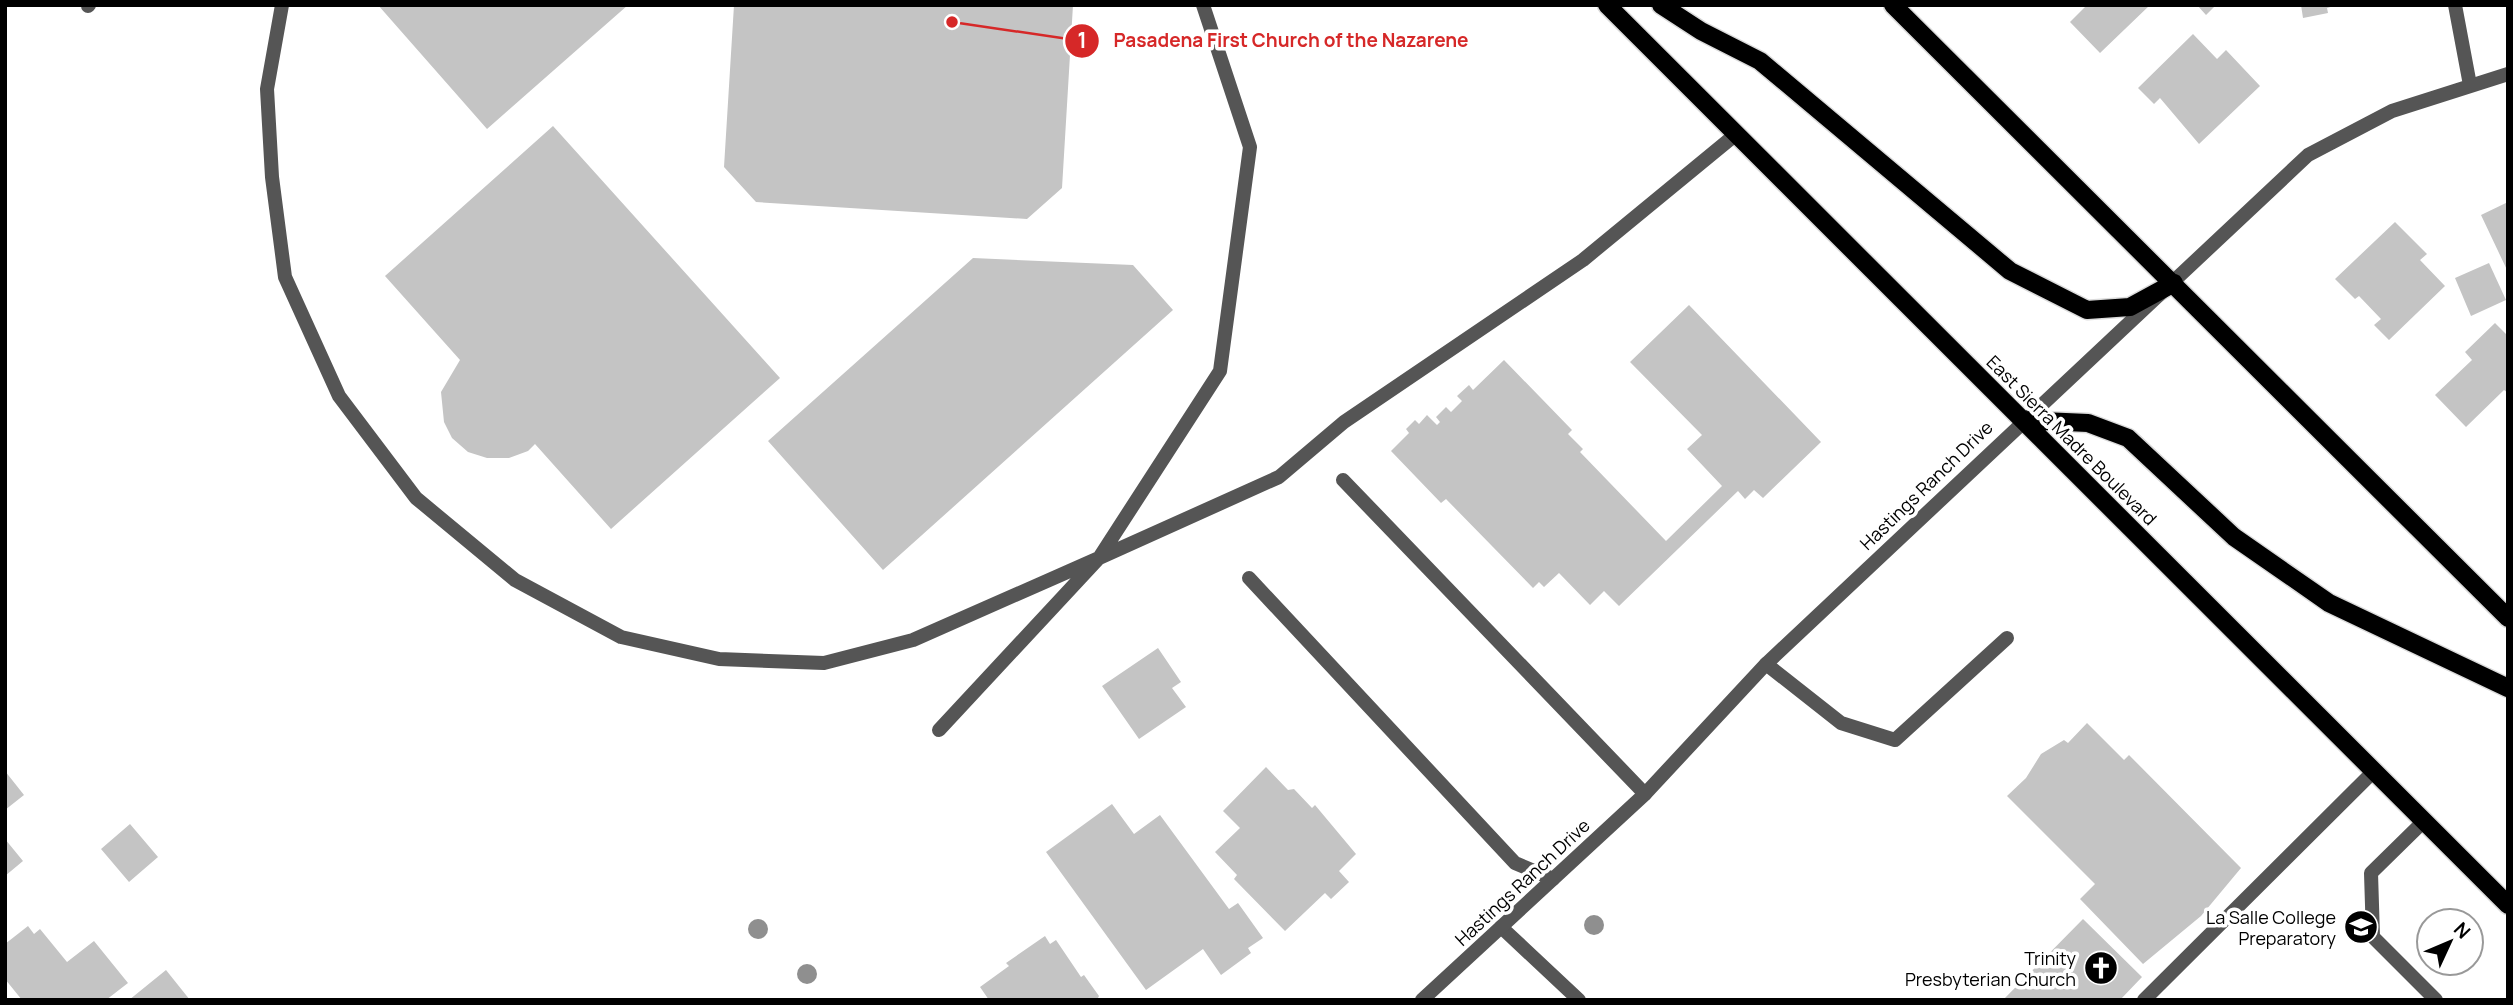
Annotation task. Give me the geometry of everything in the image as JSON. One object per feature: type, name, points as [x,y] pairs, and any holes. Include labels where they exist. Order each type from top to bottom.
[{"type":"main road","name":"East Sierra Madre Boulevard","points":[[1607,5],[2508,905]]},
{"type":"main road","points":[[1661,5],[1700,31],[1760,61],[2010,271],[2087,310],[2130,307],[2174,283]]},
{"type":"main road","points":[[1893,5],[2508,618]]},
{"type":"main road","points":[[2023,420],[2088,423],[2127,438],[2234,537],[2329,603],[2508,688]]},
{"type":"street","points":[[282,5],[267,89],[272,177],[285,277],[339,396],[416,498],[515,580],[621,637],[719,659],[824,663],[913,640],[1279,477],[1345,422],[1583,260],[1735,135]]},
{"type":"street","points":[[939,730],[1098,558],[1220,371],[1250,147],[1203,5]]},
{"type":"street","points":[[2455,5],[2470,85]]},
{"type":"street","name":"Hastings Ranch Drive","points":[[1422,1000],[1645,794],[1766,664],[2308,155],[2392,111],[2508,74]]},
{"type":"street","points":[[1343,480],[1645,794]]},
{"type":"street","points":[[1249,578],[1515,863],[1553,879]]},
{"type":"street","points":[[1766,664],[1841,723],[1895,740],[2007,638]]},
{"type":"street","points":[[2144,1000],[2373,772]]},
{"type":"street","points":[[2423,822],[2371,873],[2373,937],[2436,1000]]},
{"type":"street","points":[[1502,927],[1579,1000]]},
{"type":"building","points":[[378,5],[628,5],[487,129]]},
{"type":"building","points":[[734,5],[1073,5],[1062,188],[1027,219],[756,202],[724,167]]},
{"type":"building","points":[[2087,5],[2150,5],[2100,53],[2070,22]]},
{"type":"building","points":[[2197,5],[2216,5],[2206,15]]},
{"type":"building","points":[[2301,5],[2334,6],[2327,8],[2328,13],[2303,18]]},
{"type":"building","points":[[2193,34],[2217,59],[2226,50],[2260,86],[2199,144],[2160,98],[2154,104],[2138,88]]},
{"type":"building","points":[[553,126],[780,378],[611,529],[535,444],[528,451],[509,458],[487,458],[468,452],[452,438],[444,422],[441,392],[460,360],[385,276]]},
{"type":"building","points":[[2508,202],[2508,272],[2481,215]]},
{"type":"building","points":[[2395,222],[2427,254],[2420,260],[2445,286],[2389,340],[2374,325],[2381,319],[2359,296],[2355,299],[2335,279]]},
{"type":"building","points":[[973,258],[1133,265],[1173,310],[883,570],[768,441]]},
{"type":"building","points":[[2489,263],[2506,300],[2471,316],[2455,278]]},
{"type":"building","points":[[1689,305],[1821,442],[1763,498],[1754,490],[1745,499],[1738,491],[1619,606],[1604,591],[1590,605],[1559,573],[1544,587],[1539,582],[1533,588],[1446,499],[1441,503],[1391,451],[1409,433],[1406,429],[1415,420],[1419,424],[1427,415],[1437,425],[1440,422],[1436,417],[1446,407],[1451,412],[1462,401],[1457,396],[1469,385],[1473,390],[1504,360],[1572,430],[1568,434],[1583,449],[1580,452],[1666,541],[1722,486],[1687,449],[1702,435],[1630,362]]},
{"type":"building","points":[[2495,323],[2508,336],[2508,393],[2504,390],[2466,427],[2435,395],[2472,360],[2465,352]]},
{"type":"building","points":[[1158,648],[1181,682],[1172,688],[1186,707],[1139,739],[1102,686]]},
{"type":"building","points":[[2087,723],[2124,760],[2129,755],[2241,868],[2201,916],[2143,964],[2080,899],[2095,884],[2007,796],[2026,778],[2041,754],[2064,740],[2068,743]]},
{"type":"building","points":[[1266,767],[1288,790],[1294,789],[1312,808],[1315,805],[1356,854],[1339,871],[1349,882],[1331,899],[1325,893],[1285,931],[1234,879],[1237,875],[1215,852],[1240,828],[1223,811]]},
{"type":"building","points":[[5,771],[24,795],[5,810]]},
{"type":"building","points":[[1112,804],[1134,834],[1160,815],[1229,909],[1238,903],[1263,938],[1248,948],[1251,953],[1221,975],[1203,949],[1146,990],[1046,852]]},
{"type":"building","points":[[130,824],[158,857],[129,882],[101,849]]},
{"type":"building","points":[[5,839],[23,861],[5,876]]},
{"type":"building","points":[[2083,919],[2142,977],[2120,1000],[2003,1000]]},
{"type":"building","points":[[28,926],[34,934],[40,929],[67,962],[94,941],[128,983],[106,1000],[22,1000],[5,979],[5,944]]},
{"type":"building","points":[[1045,936],[1050,944],[1056,940],[1081,977],[1084,975],[1099,996],[1097,1000],[989,1000],[980,987],[1009,966],[1006,963]]},
{"type":"building","points":[[166,970],[190,1000],[129,1000]]},
{"type":"place","name":"Pasadena First Church of the Nazarene","points":[[952,22]]},
{"type":"place","name":"La Salle College Preparatory","points":[[2361,927]]},
{"type":"place","name":"Trinity Presbyterian Church","points":[[2101,968]]}]
